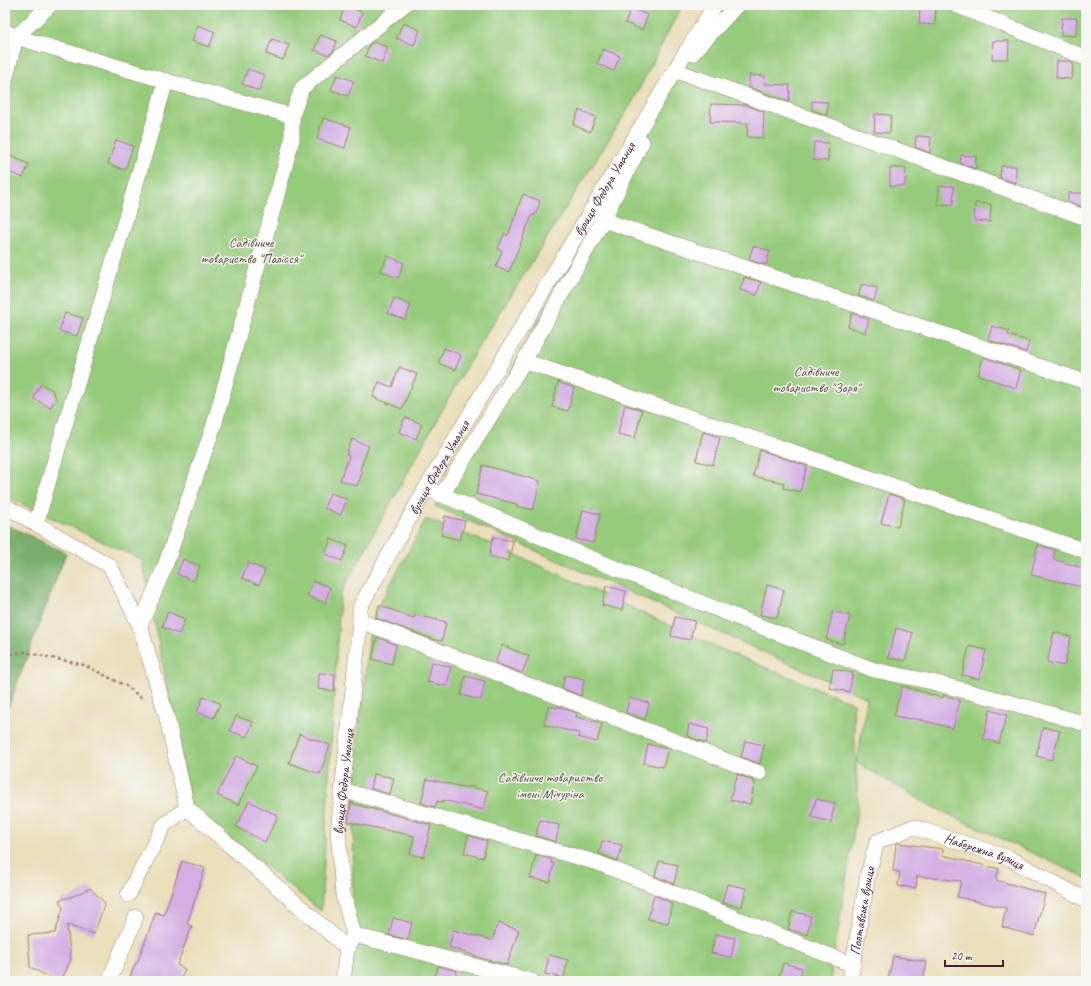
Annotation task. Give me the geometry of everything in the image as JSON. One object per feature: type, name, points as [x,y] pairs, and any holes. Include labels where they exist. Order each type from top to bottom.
[{"type":"street","points":[[5,81],[11,34],[50,5]]},
{"type":"street","points":[[140,626],[165,566],[214,425],[292,140],[292,116],[302,88],[404,5]]},
{"type":"street","name":"вулиця Федора Уманця","points":[[343,981],[350,942],[343,894],[338,832],[360,621],[360,607],[426,488],[715,5]]},
{"type":"street","points":[[442,495],[524,361],[603,220],[677,71],[736,5]]},
{"type":"street","points":[[956,5],[1086,58]]},
{"type":"street","points":[[11,34],[166,81],[292,116]]},
{"type":"street","points":[[677,71],[1086,218]]},
{"type":"street","points":[[36,524],[166,81]]},
{"type":"street","points":[[603,220],[1086,382]]},
{"type":"street","points":[[524,361],[1086,551]]},
{"type":"street","points":[[426,488],[590,558],[754,624],[874,670],[940,684],[1086,724]]},
{"type":"street","points":[[5,506],[110,566],[140,626],[167,718],[187,808],[350,942],[532,981]]},
{"type":"street","points":[[360,621],[759,773]]},
{"type":"street","points":[[342,790],[598,864],[853,965]]},
{"type":"street","points":[[128,895],[164,825],[187,808]]},
{"type":"street","name":"Набережна вулиця","points":[[877,842],[913,827],[1009,858],[1086,900]]},
{"type":"street","name":"Полтавська вулиця","points":[[850,981],[868,874],[877,842]]},
{"type":"street","points":[[110,981],[136,918]]},
{"type":"path","points":[[5,655],[26,652],[84,665],[126,686],[167,718]]},
{"type":"green space","name":"Садівниче товариство \"Полісся\"","points":[[5,5],[682,5],[633,101],[466,367],[340,595],[321,911],[191,806],[142,560],[5,496]]},
{"type":"green space","name":"Садівниче товариство \"Зоря\"","points":[[715,5],[1086,5],[1086,878],[933,807],[857,763],[867,698],[435,506],[706,18]]},
{"type":"green space","name":"Садівниче товариство імені Мічуріна","points":[[426,519],[499,547],[728,652],[853,703],[858,805],[830,981],[351,981],[355,766],[371,620]]},
{"type":"green space","points":[[5,524],[66,553],[5,716]]},
{"type":"building","points":[[345,5],[362,12],[357,27],[340,20]]},
{"type":"building","points":[[920,6],[936,7],[935,25],[919,24]]},
{"type":"building","points":[[631,8],[648,15],[642,30],[625,23]]},
{"type":"building","points":[[1062,18],[1077,18],[1076,36],[1061,35]]},
{"type":"building","points":[[403,23],[420,30],[414,45],[396,38]]},
{"type":"building","points":[[198,25],[215,32],[209,47],[192,41]]},
{"type":"building","points":[[320,35],[337,41],[333,52],[328,55],[314,50]]},
{"type":"building","points":[[272,39],[289,45],[283,60],[266,54]]},
{"type":"building","points":[[993,41],[1009,41],[1008,59],[992,59]]},
{"type":"building","points":[[373,42],[388,47],[382,63],[365,56],[369,45]]},
{"type":"building","points":[[603,49],[620,56],[614,71],[597,64]]},
{"type":"building","points":[[1057,61],[1073,62],[1072,79],[1056,78]]},
{"type":"building","points":[[248,69],[265,75],[259,91],[242,84]]},
{"type":"building","points":[[337,75],[354,81],[348,96],[331,90]]},
{"type":"building","points":[[749,75],[765,76],[764,84],[790,85],[789,102],[749,87]]},
{"type":"building","points":[[812,101],[828,102],[827,115],[812,110]]},
{"type":"building","points":[[711,104],[746,105],[764,112],[763,138],[747,137],[748,123],[710,122]]},
{"type":"building","points":[[579,110],[596,117],[590,132],[573,125]]},
{"type":"building","points":[[875,114],[891,115],[890,133],[874,132]]},
{"type":"building","points":[[323,118],[351,127],[345,148],[317,139]]},
{"type":"building","points":[[916,136],[931,137],[930,153],[915,147]]},
{"type":"building","points":[[116,140],[133,146],[125,170],[108,164]]},
{"type":"building","points":[[814,142],[829,143],[828,161],[813,160]]},
{"type":"building","points":[[5,154],[29,164],[23,178],[5,170]]},
{"type":"building","points":[[961,155],[976,156],[976,169],[960,163]]},
{"type":"building","points":[[1001,166],[1016,166],[1016,183],[1000,178]]},
{"type":"building","points":[[890,168],[906,168],[905,186],[890,186]]},
{"type":"building","points":[[939,186],[954,186],[953,205],[938,204]]},
{"type":"building","points":[[1068,193],[1084,193],[1083,207],[1068,202]]},
{"type":"building","points":[[523,194],[540,201],[535,216],[532,215],[509,272],[496,267],[502,251],[498,249],[504,234],[508,235]]},
{"type":"building","points":[[975,203],[991,204],[990,222],[974,221]]},
{"type":"building","points":[[753,246],[770,251],[766,265],[749,260]]},
{"type":"building","points":[[387,256],[404,263],[398,278],[381,271]]},
{"type":"building","points":[[744,277],[761,282],[757,295],[740,290]]},
{"type":"building","points":[[862,284],[878,288],[874,301],[858,296]]},
{"type":"building","points":[[394,298],[411,305],[405,320],[388,313]]},
{"type":"building","points":[[65,313],[83,318],[77,336],[59,331]]},
{"type":"building","points":[[852,313],[869,319],[865,333],[848,327]]},
{"type":"building","points":[[992,326],[1009,331],[1008,335],[1028,341],[1026,352],[988,340]]},
{"type":"building","points":[[444,348],[461,355],[455,370],[438,363]]},
{"type":"building","points":[[983,357],[1021,370],[1016,388],[978,375]]},
{"type":"building","points":[[399,367],[417,374],[402,409],[373,397],[379,382],[392,387]]},
{"type":"building","points":[[558,382],[574,388],[568,411],[552,407]]},
{"type":"building","points":[[41,384],[52,390],[56,398],[50,408],[33,398]]},
{"type":"building","points":[[625,405],[642,410],[635,438],[618,434]]},
{"type":"building","points":[[405,417],[422,424],[416,439],[399,432]]},
{"type":"building","points":[[703,432],[720,437],[713,465],[696,461]]},
{"type":"building","points":[[352,439],[369,446],[360,470],[363,471],[357,486],[340,480],[349,456],[346,455]]},
{"type":"building","points":[[760,450],[807,466],[800,492],[783,488],[784,483],[753,476]]},
{"type":"building","points":[[483,465],[540,481],[533,510],[516,506],[517,504],[476,494]]},
{"type":"building","points":[[330,493],[347,499],[341,515],[324,508]]},
{"type":"building","points":[[889,494],[905,499],[898,527],[881,523]]},
{"type":"building","points":[[583,510],[600,514],[593,543],[576,539]]},
{"type":"building","points":[[445,516],[465,521],[460,540],[441,535]]},
{"type":"building","points":[[493,537],[513,541],[509,561],[489,556]]},
{"type":"building","points":[[331,539],[348,546],[342,561],[325,554]]},
{"type":"building","points":[[1038,545],[1055,550],[1053,559],[1086,569],[1086,588],[1031,575]]},
{"type":"building","points":[[183,559],[200,566],[194,581],[177,574]]},
{"type":"building","points":[[248,563],[265,570],[259,585],[242,578]]},
{"type":"building","points":[[313,581],[330,587],[325,603],[307,596]]},
{"type":"building","points":[[767,585],[784,590],[777,618],[760,615]]},
{"type":"building","points":[[606,586],[626,591],[622,610],[602,605]]},
{"type":"building","points":[[379,605],[414,618],[415,615],[446,622],[442,641],[435,640],[376,618]]},
{"type":"building","points":[[833,611],[850,616],[843,644],[826,640]]},
{"type":"building","points":[[168,612],[185,619],[179,634],[162,627]]},
{"type":"building","points":[[675,617],[695,621],[690,640],[671,636]]},
{"type":"building","points":[[896,628],[913,633],[905,661],[888,658]]},
{"type":"building","points":[[1054,632],[1071,637],[1064,666],[1047,662]]},
{"type":"building","points":[[377,637],[396,645],[392,664],[372,659]]},
{"type":"building","points":[[502,645],[529,656],[522,673],[495,663]]},
{"type":"building","points":[[969,646],[986,650],[979,679],[962,675]]},
{"type":"building","points":[[431,662],[451,667],[447,686],[427,682]]},
{"type":"building","points":[[833,669],[853,673],[849,692],[829,688]]},
{"type":"building","points":[[319,673],[335,674],[334,691],[318,689]]},
{"type":"building","points":[[565,675],[584,679],[581,696],[562,688]]},
{"type":"building","points":[[465,676],[485,681],[481,700],[461,695]]},
{"type":"building","points":[[902,686],[943,698],[943,695],[960,700],[953,728],[912,718],[894,716]]},
{"type":"building","points":[[203,697],[220,703],[214,718],[197,712]]},
{"type":"building","points":[[629,698],[649,703],[645,720],[626,713]]},
{"type":"building","points":[[548,706],[557,708],[558,706],[577,713],[576,717],[602,723],[597,742],[578,737],[579,733],[544,725]]},
{"type":"building","points":[[990,710],[1007,715],[999,743],[983,739]]},
{"type":"building","points":[[236,716],[253,722],[247,737],[230,731]]},
{"type":"building","points":[[689,724],[709,729],[706,743],[687,736]]},
{"type":"building","points":[[1043,727],[1060,731],[1052,760],[1036,756]]},
{"type":"building","points":[[299,734],[330,745],[320,774],[289,763]]},
{"type":"building","points":[[745,741],[764,745],[760,764],[741,757]]},
{"type":"building","points":[[648,744],[668,749],[663,767],[644,763]]},
{"type":"building","points":[[236,756],[257,766],[238,805],[217,795]]},
{"type":"building","points":[[374,774],[394,778],[390,794],[371,789]]},
{"type":"building","points":[[737,774],[755,781],[750,804],[730,800]]},
{"type":"building","points":[[427,779],[488,791],[484,810],[443,800],[442,802],[437,801],[435,807],[421,803]]},
{"type":"building","points":[[816,799],[835,803],[831,822],[811,817]]},
{"type":"building","points":[[249,801],[278,816],[265,842],[236,827]]},
{"type":"building","points":[[351,803],[431,825],[424,857],[410,854],[414,836],[348,822]]},
{"type":"building","points":[[540,820],[559,825],[556,842],[536,836]]},
{"type":"building","points":[[468,835],[487,841],[483,858],[464,853]]},
{"type":"building","points":[[602,841],[622,845],[618,861],[599,854]]},
{"type":"building","points":[[898,843],[943,849],[942,855],[999,869],[996,880],[1045,894],[1034,936],[1002,927],[1006,908],[957,897],[961,881],[917,876],[916,888],[898,886],[900,872],[893,871],[896,844]]},
{"type":"building","points":[[536,855],[551,859],[551,863],[554,863],[550,882],[530,878]]},
{"type":"building","points":[[182,861],[205,868],[187,924],[192,926],[177,965],[185,969],[180,981],[128,981],[137,963],[156,912],[164,915]]},
{"type":"building","points":[[659,861],[678,865],[674,884],[655,876]]},
{"type":"building","points":[[727,884],[746,888],[742,907],[722,903]]},
{"type":"building","points":[[90,888],[105,903],[94,934],[67,925],[71,960],[61,981],[56,981],[30,967],[28,935],[55,933],[63,908],[59,900],[71,897]]},
{"type":"building","points":[[654,895],[672,904],[668,923],[648,919]]},
{"type":"building","points":[[792,911],[811,916],[807,935],[788,929]]},
{"type":"building","points":[[393,918],[412,923],[408,940],[389,935]]},
{"type":"building","points":[[498,923],[519,930],[507,965],[449,947],[453,930],[492,940]]},
{"type":"building","points":[[715,934],[735,938],[731,957],[711,953]]},
{"type":"building","points":[[549,955],[568,960],[564,978],[545,974]]},
{"type":"building","points":[[893,956],[927,962],[923,981],[888,981]]},
{"type":"building","points":[[783,963],[802,968],[799,981],[778,981]]},
{"type":"building","points":[[438,966],[457,971],[455,981],[434,981]]}]
